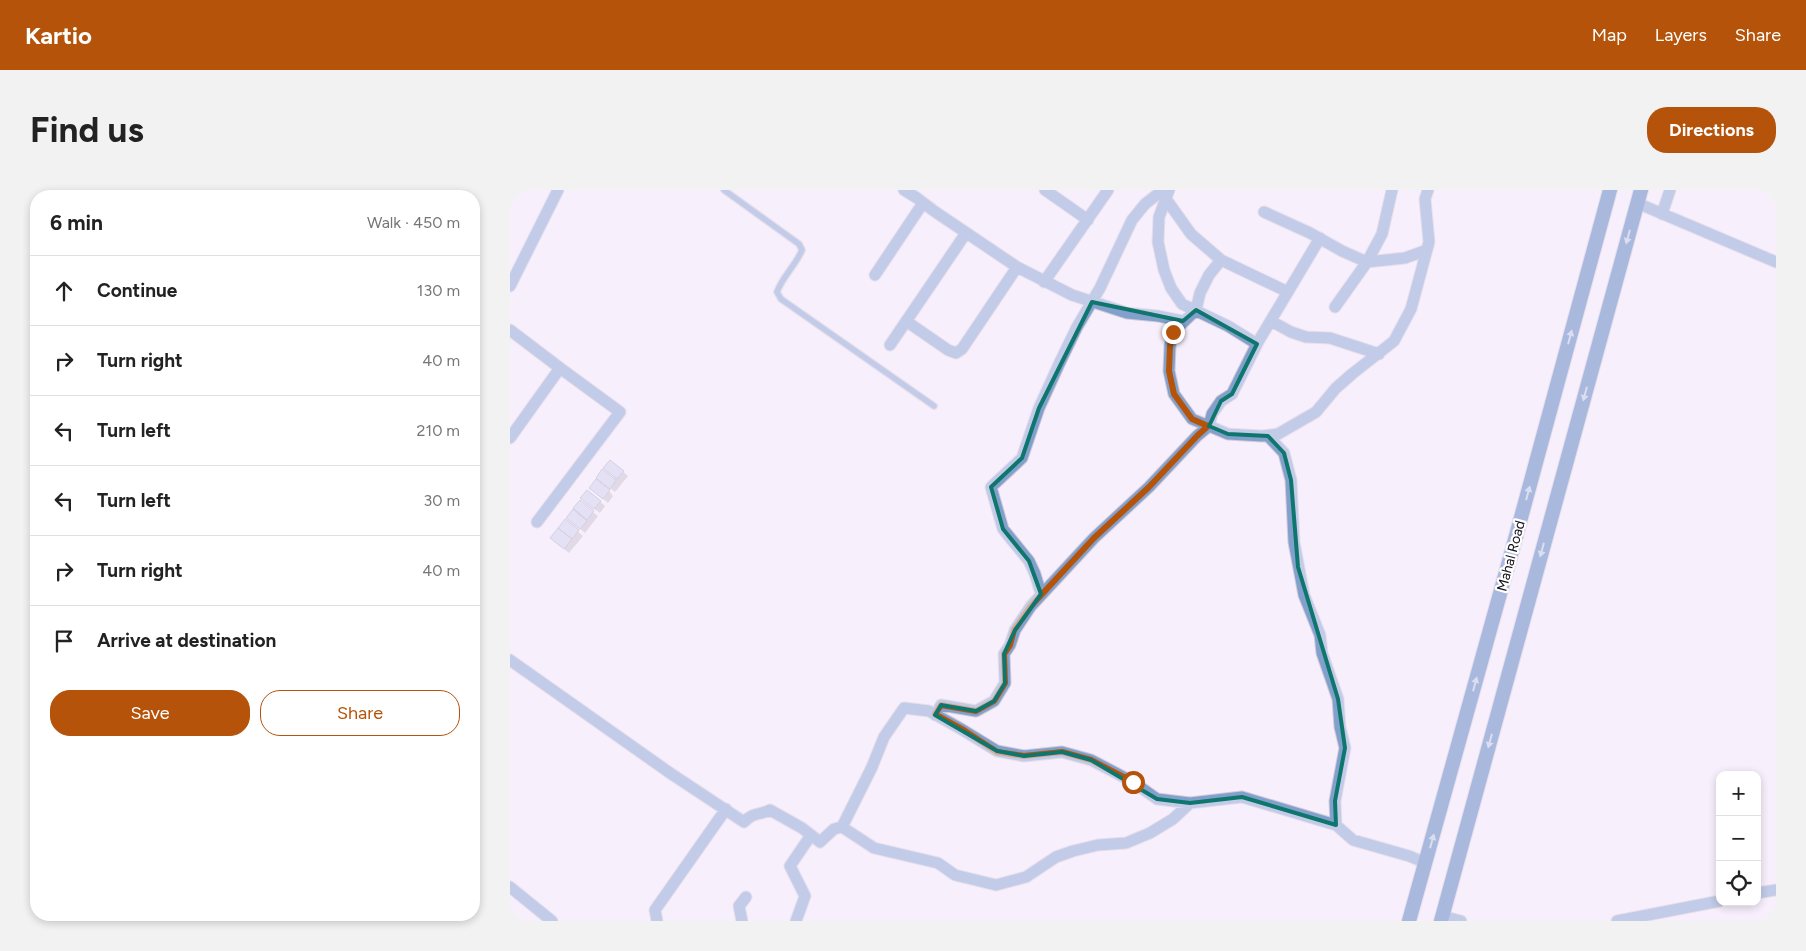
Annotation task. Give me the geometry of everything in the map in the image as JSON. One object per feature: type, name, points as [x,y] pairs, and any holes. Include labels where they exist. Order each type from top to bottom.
[{"type":"main road","name":"Mahal Road","points":[[1409,921],[1610,190]]},
{"type":"main road","name":"Mahal Road","points":[[1441,918],[1639,196]]},
{"type":"street","points":[[510,286],[558,190]]},
{"type":"street","points":[[904,190],[921,197],[966,233],[1016,267],[1044,282],[1072,295],[1128,313],[1183,321]]},
{"type":"street","points":[[1046,190],[1088,220]]},
{"type":"street","points":[[1044,282],[1108,190]]},
{"type":"street","points":[[1335,307],[1367,262],[1382,234],[1392,190]]},
{"type":"street","points":[[1222,260],[1209,275],[1200,293],[1196,310],[1173,332],[1170,346],[1169,371],[1174,394],[1192,419],[1228,434],[1268,436],[1278,434],[1316,412],[1336,388],[1394,341],[1410,309],[1429,242],[1425,199],[1428,190]]},
{"type":"street","points":[[1662,214],[1670,190]]},
{"type":"street","points":[[1166,193],[1191,234],[1222,260],[1288,292]]},
{"type":"street","points":[[1040,594],[1035,574],[1028,561],[1003,529],[992,487],[1022,458],[1039,408],[1077,327],[1100,288],[1132,220],[1145,204],[1166,193]]},
{"type":"street","points":[[1166,193],[1159,217],[1158,242],[1164,270],[1171,288],[1182,304],[1228,326],[1257,344]]},
{"type":"street","points":[[1639,196],[1662,214],[1776,262]]},
{"type":"street","points":[[875,275],[921,197]]},
{"type":"street","points":[[1264,212],[1367,262],[1405,258],[1427,250]]},
{"type":"street","points":[[890,345],[966,233]]},
{"type":"street","points":[[935,714],[941,705],[976,711],[994,701],[1005,683],[1004,654],[1010,645],[1014,630],[1040,594],[1208,426],[1212,414],[1221,401],[1232,394],[1257,344],[1320,238]]},
{"type":"street","points":[[906,321],[948,350],[956,353],[962,349],[1016,267]]},
{"type":"street","points":[[1271,321],[1291,332],[1306,337],[1330,338],[1379,354]]},
{"type":"street","points":[[510,330],[620,412],[536,522]]},
{"type":"street","points":[[510,438],[560,368]]},
{"type":"street","points":[[1268,436],[1284,453],[1291,480],[1294,542],[1304,595],[1320,635],[1322,653],[1338,700],[1340,727],[1345,748],[1335,801],[1336,825]]},
{"type":"street","points":[[510,660],[670,773],[744,822],[755,813],[764,813],[770,810],[820,842],[834,829],[842,827],[874,848],[938,863],[955,875],[996,885],[1026,878],[1056,857],[1073,850],[1098,845],[1126,843],[1150,833],[1173,819],[1190,803]]},
{"type":"street","points":[[842,827],[872,768],[884,737],[904,708],[929,711],[962,729],[997,752],[1024,756],[1062,752],[1091,760],[1133,782],[1157,800],[1190,803],[1242,798],[1336,825],[1354,840],[1426,863]]},
{"type":"street","points":[[657,921],[656,910],[726,809]]},
{"type":"street","points":[[796,921],[805,896],[790,866],[811,835]]},
{"type":"street","points":[[510,887],[552,921]]},
{"type":"street","points":[[1761,893],[1776,890]]},
{"type":"street","points":[[742,921],[739,906],[746,897]]},
{"type":"street","points":[[1617,921],[1716,902]]},
{"type":"street","points":[[1441,918],[1461,921]]},
{"type":"lane","points":[[724,190],[799,244],[802,250],[776,292],[781,299],[934,406]]},
{"type":"highlighted area","points":[[1092,302],[1183,321],[1196,310],[1257,344],[1232,394],[1221,401],[1209,426],[1228,434],[1268,436],[1284,453],[1291,480],[1298,567],[1338,699],[1345,748],[1335,801],[1336,825],[1242,797],[1190,803],[1157,799],[1091,760],[1062,752],[1024,756],[997,751],[935,715],[941,705],[976,711],[994,701],[1005,683],[1004,654],[1015,630],[1041,594],[1029,561],[1003,529],[991,487],[1022,458],[1039,408]]},
{"type":"building","points":[[610,460],[624,471],[617,479],[603,468]]},
{"type":"building","points":[[602,469],[616,480],[610,489],[596,478]]},
{"type":"building","points":[[596,479],[610,490],[603,499],[589,488]]},
{"type":"building","points":[[587,490],[601,501],[594,509],[580,498]]},
{"type":"building","points":[[580,500],[594,511],[587,520],[573,508]]},
{"type":"building","points":[[573,509],[587,521],[580,529],[566,518]]},
{"type":"building","points":[[565,519],[579,530],[572,539],[558,528]]},
{"type":"building","points":[[558,528],[572,539],[564,549],[550,538]]},
{"type":"route","points":[[1133,782],[1091,760],[1062,752],[1024,756],[997,752],[935,714],[941,705],[976,711],[994,701],[1005,683],[1003,671],[1004,654],[1010,645],[1014,630],[1040,594],[1208,426],[1192,419],[1174,394],[1169,371],[1170,346],[1173,332]]}]
